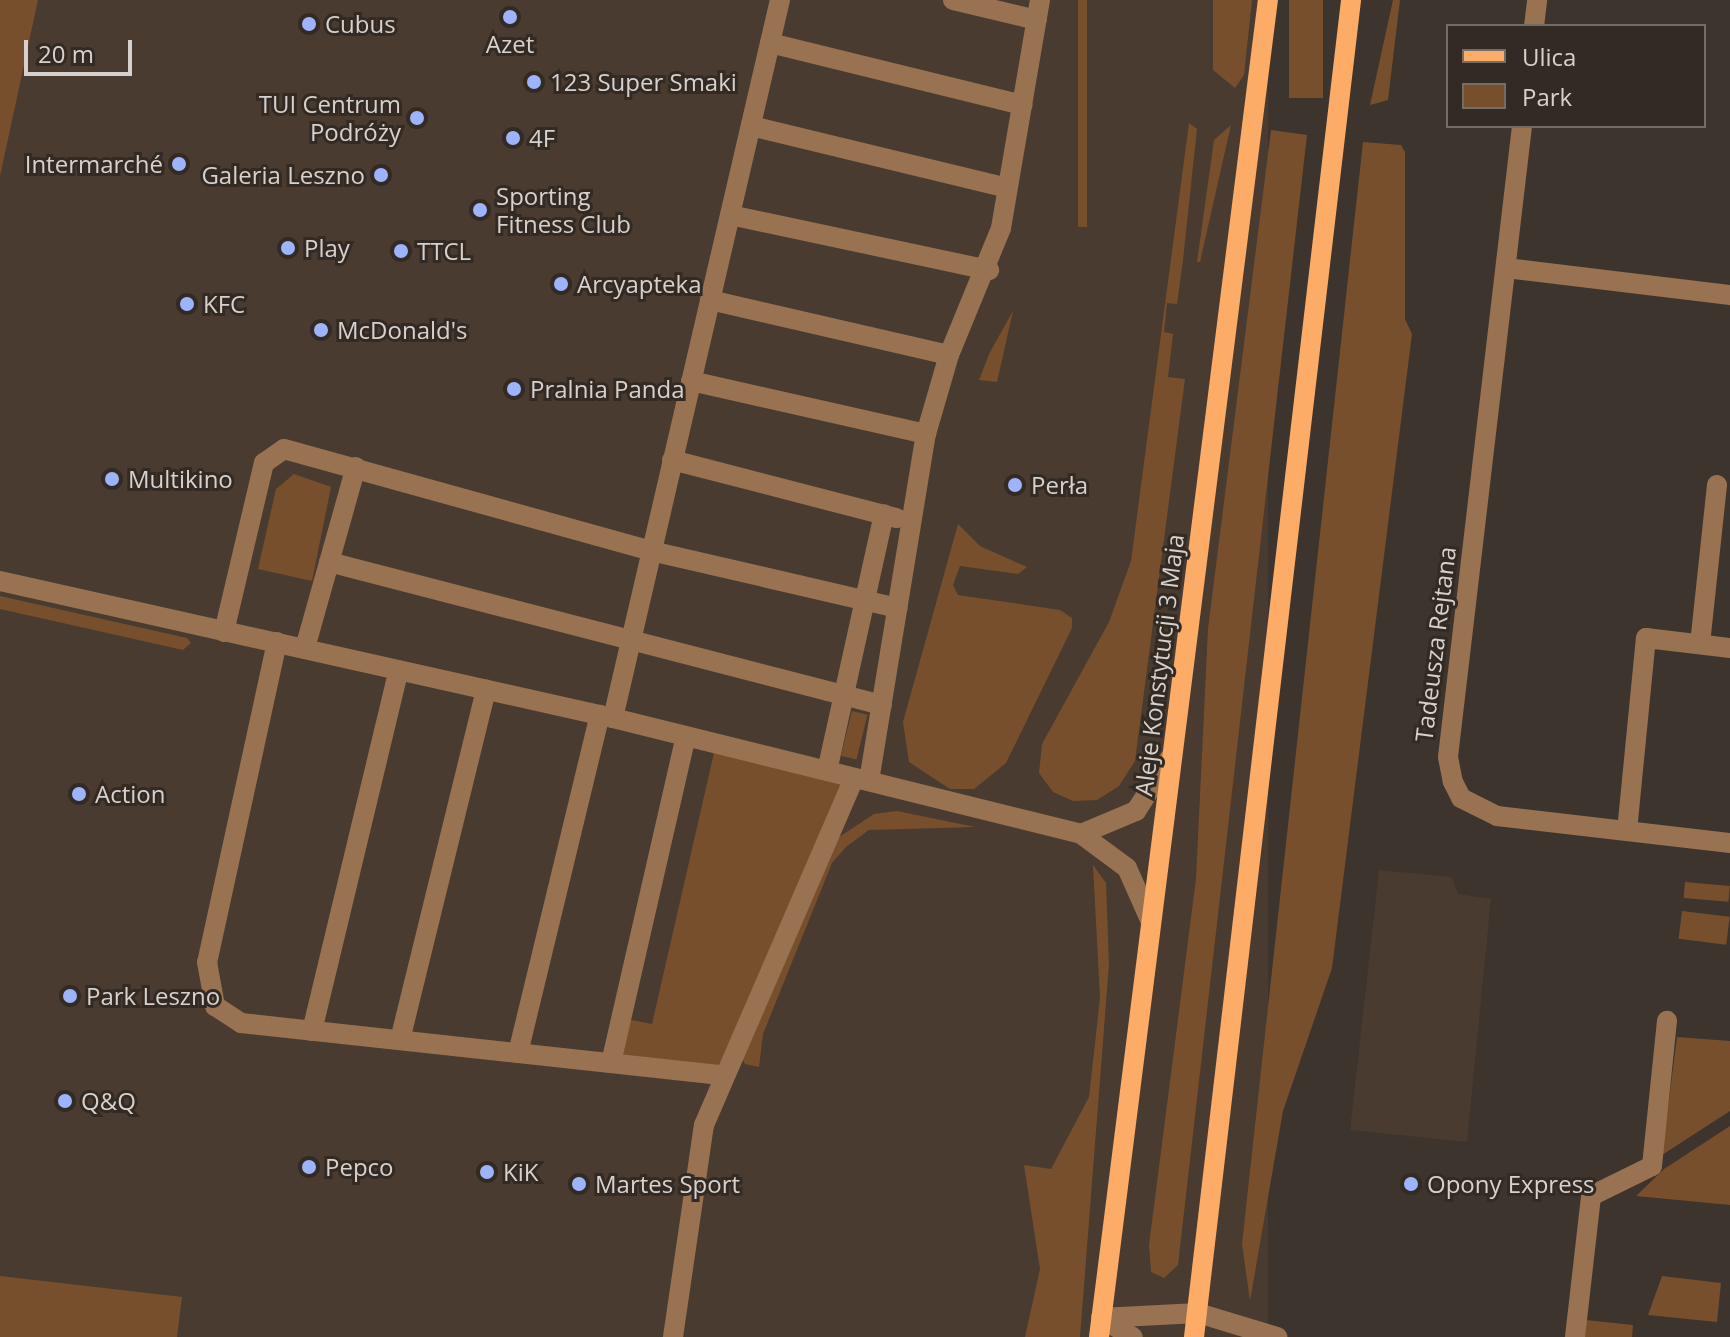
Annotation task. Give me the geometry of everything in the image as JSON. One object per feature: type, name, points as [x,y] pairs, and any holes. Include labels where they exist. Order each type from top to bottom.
[{"type":"main road","name":"Aleje Konstytucji 3 Maja","points":[[1100,1328],[1268,0]]},
{"type":"main road","points":[[1194,1337],[1351,0]]},
{"type":"street","points":[[518,1053],[607,716],[632,637],[780,0]]},
{"type":"street","points":[[673,1337],[691,1180],[723,1075],[861,779],[882,705],[926,434],[949,355],[989,270],[1007,188],[1038,10],[953,0]]},
{"type":"street","points":[[1534,24],[1537,0]]},
{"type":"street","points":[[770,43],[1022,105]]},
{"type":"street","points":[[751,126],[1007,188]]},
{"type":"street","name":"Tadeusza Rejtana","points":[[1522,128],[1448,757],[1461,798],[1475,809],[1730,843]]},
{"type":"street","points":[[730,215],[989,270]]},
{"type":"street","points":[[1506,268],[1730,295]]},
{"type":"street","points":[[710,300],[949,355]]},
{"type":"street","points":[[691,381],[926,434]]},
{"type":"street","points":[[224,632],[269,456],[292,449],[651,551],[898,608]]},
{"type":"street","points":[[672,460],[912,522]]},
{"type":"street","points":[[305,648],[356,467]]},
{"type":"street","points":[[1700,644],[1717,485]]},
{"type":"street","points":[[827,771],[884,514]]},
{"type":"street","points":[[329,562],[632,637],[882,705]]},
{"type":"street","points":[[0,581],[607,716],[1081,834],[1127,868],[1152,926]]},
{"type":"street","points":[[1627,831],[1646,638],[1730,648]]},
{"type":"street","points":[[277,642],[205,977],[227,1016],[312,1031],[723,1075]]},
{"type":"street","points":[[312,1031],[399,670]]},
{"type":"street","points":[[400,1040],[486,689]]},
{"type":"street","points":[[611,1063],[686,736]]},
{"type":"street","points":[[1081,834],[1136,811],[1175,747]]},
{"type":"street","points":[[1575,1337],[1591,1196],[1652,1166],[1667,1021]]},
{"type":"street","points":[[1100,1328],[1198,1313],[1277,1337]]},
{"type":"street","points":[[1100,1328],[1133,1337]]},
{"type":"shaded area","points":[[0,0],[1268,0],[1268,1337],[0,1337]]},
{"type":"shaded area","points":[[1379,870],[1452,877],[1458,894],[1491,899],[1467,1142],[1350,1130]]},
{"type":"green space","points":[[0,0],[38,0],[0,176]]},
{"type":"green space","points":[[1078,0],[1087,0],[1087,227],[1078,227]]},
{"type":"green space","points":[[1213,0],[1252,0],[1244,75],[1235,88],[1213,70]]},
{"type":"green space","points":[[1289,0],[1323,0],[1323,98],[1289,98]]},
{"type":"green space","points":[[1393,0],[1400,0],[1388,100],[1370,105]]},
{"type":"green space","points":[[1189,123],[1197,129],[1183,260],[1177,304],[1167,303],[1164,332],[1173,334],[1168,377],[1185,379],[1135,761],[1119,786],[1097,800],[1073,801],[1053,792],[1039,773],[1042,744],[1109,622],[1131,561]]},
{"type":"green space","points":[[1231,125],[1200,262],[1197,262],[1214,140]]},
{"type":"green space","points":[[1271,130],[1307,135],[1178,1265],[1164,1278],[1151,1272],[1149,1245],[1196,879],[1208,629]]},
{"type":"green space","points":[[1363,142],[1401,145],[1405,152],[1405,319],[1412,334],[1332,968],[1283,1111],[1250,1301],[1242,1244]]},
{"type":"green space","points":[[1013,311],[997,382],[979,380],[990,352]]},
{"type":"green space","points":[[294,474],[331,487],[312,581],[258,569],[276,489]]},
{"type":"green space","points":[[958,524],[980,546],[1027,567],[1018,574],[960,566],[953,585],[958,595],[1060,610],[1072,618],[1072,628],[1006,763],[974,789],[950,789],[909,762],[903,722]]},
{"type":"green space","points":[[0,596],[187,638],[191,643],[183,650],[0,609]]},
{"type":"green space","points":[[852,711],[868,715],[856,760],[841,756]]},
{"type":"green space","points":[[716,744],[854,778],[830,843],[874,814],[897,811],[975,827],[869,830],[846,847],[832,863],[763,1034],[759,1067],[745,1064],[736,1046],[723,1075],[611,1063],[621,1018],[652,1024]]},
{"type":"green space","points":[[1093,865],[1106,883],[1109,964],[1080,1337],[1025,1337],[1040,1269],[1024,1165],[1051,1169],[1089,1097],[1100,998]]},
{"type":"green space","points":[[1685,882],[1730,886],[1728,902],[1684,898]]},
{"type":"green space","points":[[1682,911],[1730,917],[1726,945],[1679,939]]},
{"type":"green space","points":[[1677,1037],[1730,1041],[1730,1111],[1662,1155]]},
{"type":"green space","points":[[1730,1126],[1730,1205],[1636,1196],[1664,1169]]},
{"type":"green space","points":[[0,1276],[182,1297],[177,1337],[0,1337]]},
{"type":"green space","points":[[1662,1276],[1721,1283],[1717,1322],[1648,1315]]},
{"type":"green space","points":[[1586,1320],[1633,1325],[1632,1337],[1584,1337]]},
{"type":"place","name":"Azet","points":[[510,17]]},
{"type":"place","name":"Cubus","points":[[309,24]]},
{"type":"place","name":"123 Super Smaki","points":[[534,82]]},
{"type":"place","name":"TUI Centrum Podróży","points":[[417,118]]},
{"type":"place","name":"4F","points":[[513,138]]},
{"type":"place","name":"Intermarché","points":[[179,164]]},
{"type":"place","name":"Galeria Leszno","points":[[381,175]]},
{"type":"place","name":"Sporting Fitness Club","points":[[480,210]]},
{"type":"place","name":"Play","points":[[288,248]]},
{"type":"place","name":"TTCL","points":[[401,251]]},
{"type":"place","name":"Arcyapteka","points":[[561,284]]},
{"type":"place","name":"KFC","points":[[187,304]]},
{"type":"place","name":"McDonald's","points":[[321,330]]},
{"type":"place","name":"Pralnia Panda","points":[[514,389]]},
{"type":"place","name":"Multikino","points":[[112,479]]},
{"type":"place","name":"Perła","points":[[1015,485]]},
{"type":"place","name":"Action","points":[[79,794]]},
{"type":"place","name":"Park Leszno","points":[[70,996]]},
{"type":"place","name":"Q&Q","points":[[65,1101]]},
{"type":"place","name":"Pepco","points":[[309,1167]]},
{"type":"place","name":"KiK","points":[[487,1172]]},
{"type":"place","name":"Martes Sport","points":[[579,1184]]},
{"type":"place","name":"Opony Express","points":[[1411,1184]]}]
